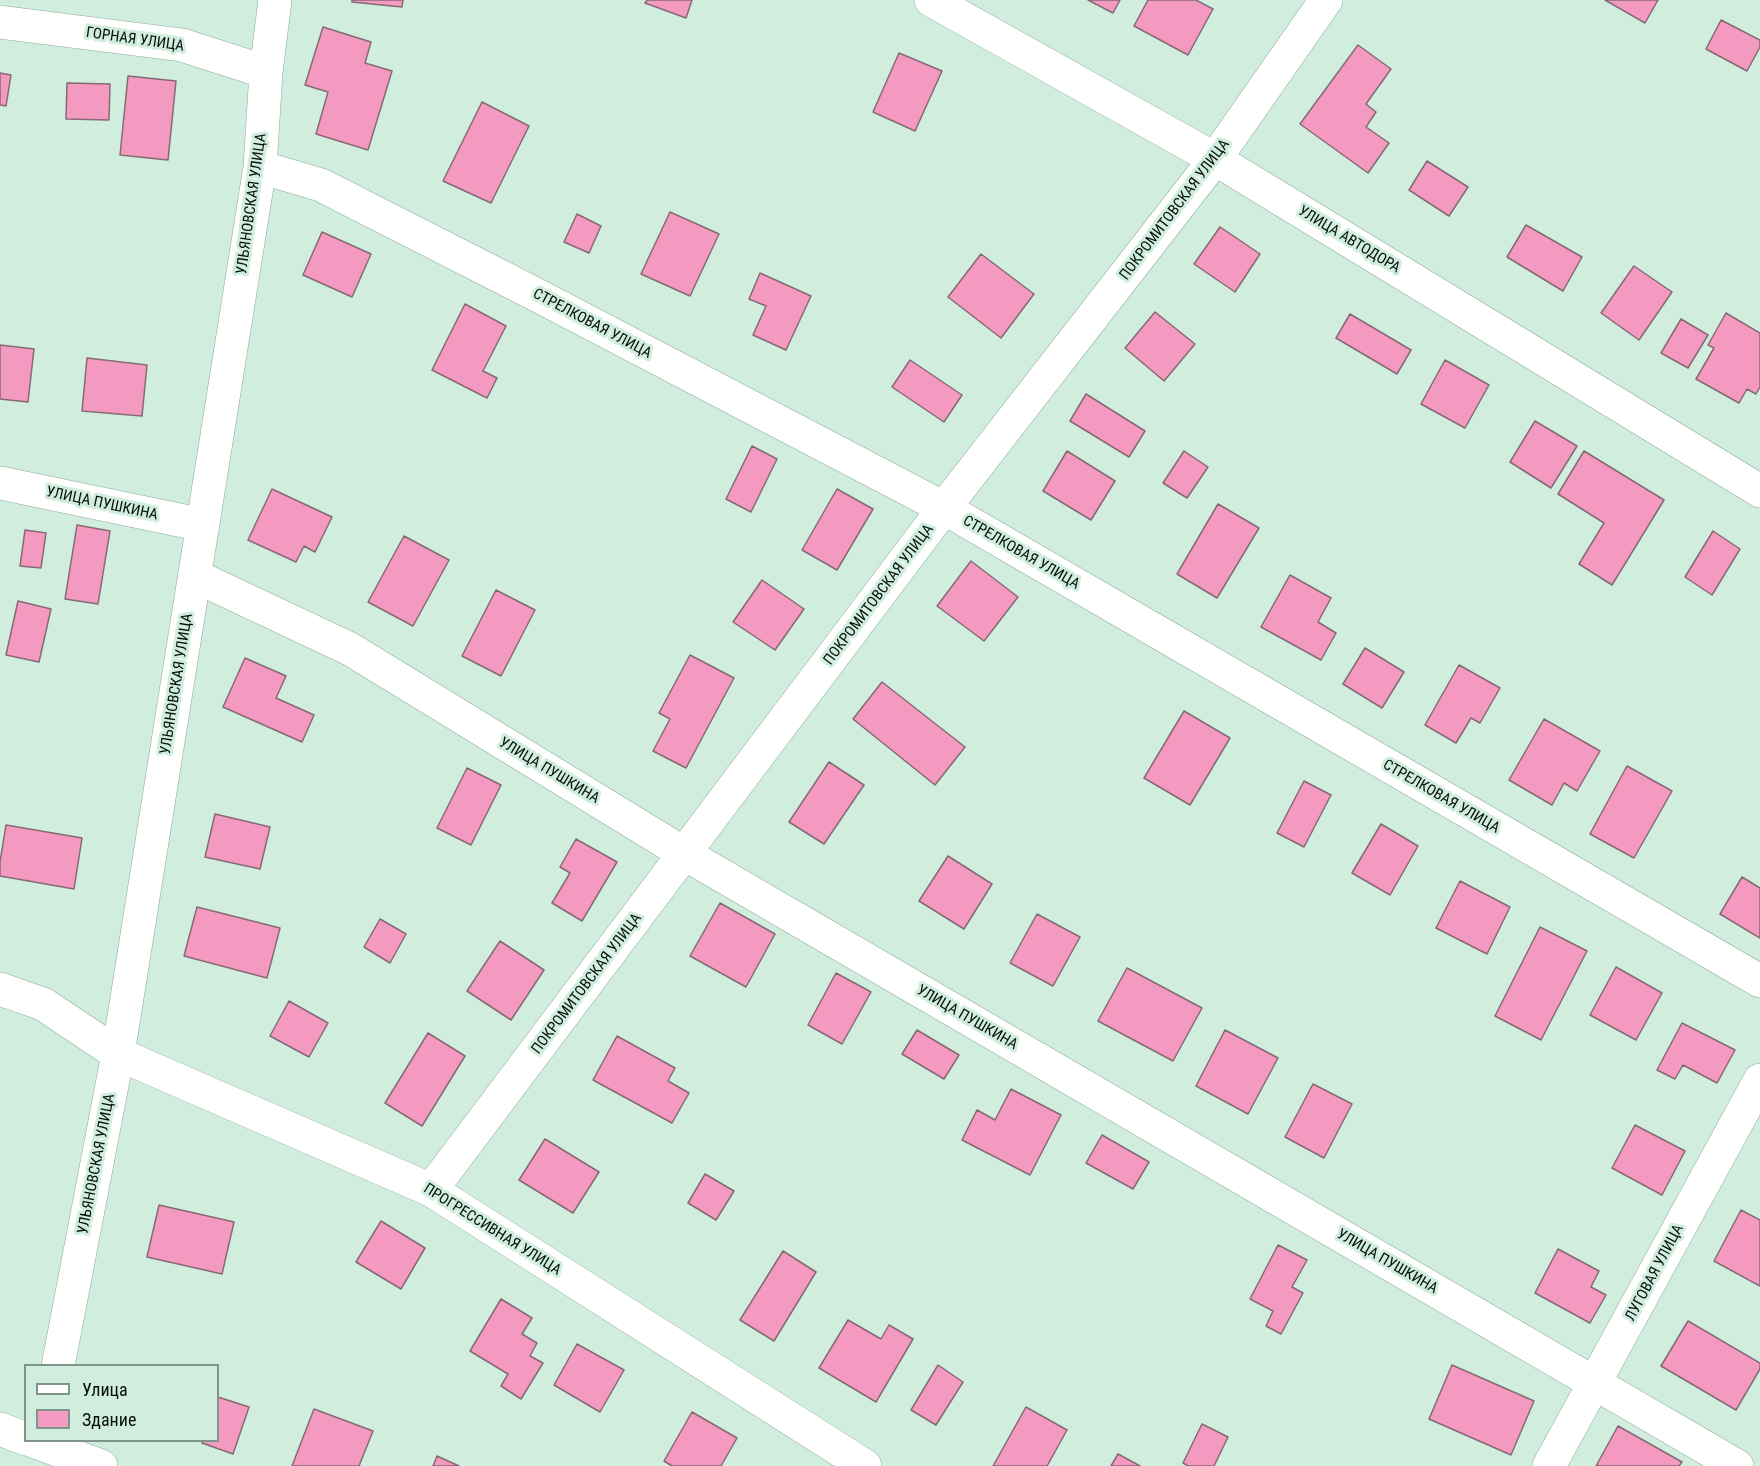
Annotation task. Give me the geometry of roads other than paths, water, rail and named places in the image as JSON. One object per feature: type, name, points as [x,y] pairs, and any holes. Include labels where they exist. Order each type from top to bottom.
[{"type":"street","name":"УЛЬЯНОВСКАЯ УЛИЦА","points":[[58,1364],[118,1054],[195,576],[260,167],[266,72],[275,0]]},
{"type":"street","name":"УЛИЦА АВТОДОРА","points":[[931,0],[1215,159],[1760,490]]},
{"type":"street","name":"ПОКРОМИТОВСКАЯ УЛИЦА","points":[[430,1190],[944,508],[1215,159],[1326,0]]},
{"type":"street","name":"ГОРНАЯ УЛИЦА","points":[[0,22],[182,45],[266,72]]},
{"type":"street","name":"СТРЕЛКОВАЯ УЛИЦА","points":[[260,167],[321,184],[944,508],[1760,981]]},
{"type":"street","name":"УЛИЦА ПУШКИНА","points":[[0,483],[203,525]]},
{"type":"street","name":"УЛИЦА ПУШКИНА","points":[[195,576],[350,649],[685,854],[1737,1466]]},
{"type":"street","name":"ПРОГРЕССИВНАЯ УЛИЦА","points":[[0,989],[43,1004],[118,1054],[430,1190],[865,1466]]},
{"type":"street","name":"ЛУГОВАЯ УЛИЦА","points":[[1549,1466],[1760,1080]]},
{"type":"street","points":[[0,1429],[24,1440]]},
{"type":"street","points":[[36,1446],[101,1466]]}]
